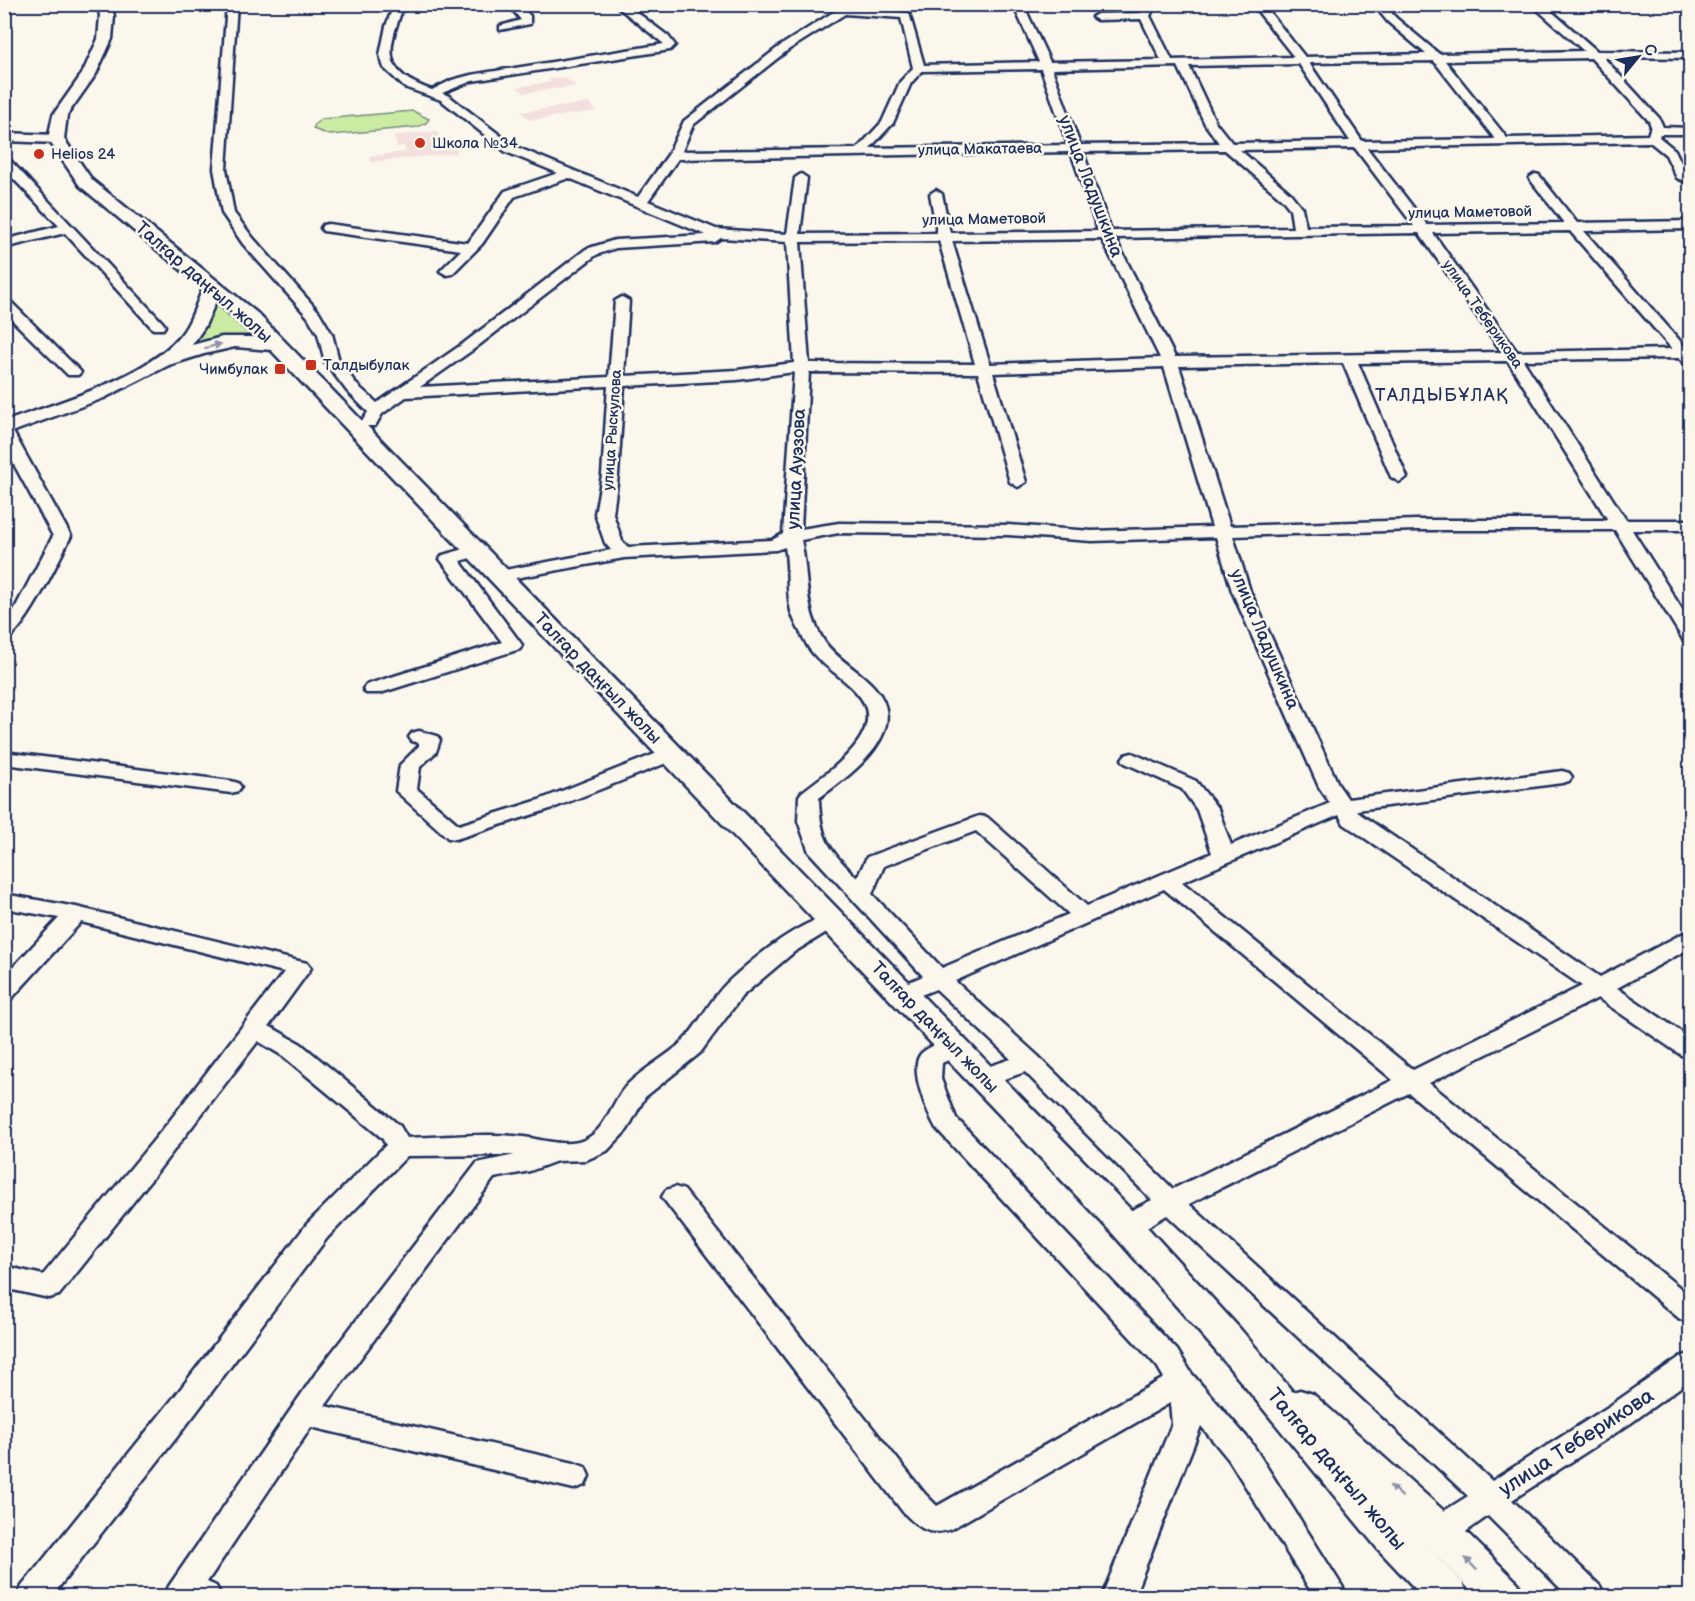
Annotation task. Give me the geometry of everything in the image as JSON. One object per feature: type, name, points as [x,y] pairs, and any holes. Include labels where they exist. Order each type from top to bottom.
[{"type":"main road","points":[[56,140],[60,116],[89,74],[105,39],[107,16],[104,4]]},
{"type":"main road","name":"Талғар даңғыл жолы","points":[[56,140],[86,183],[250,317],[984,1077],[1125,1225],[1228,1340],[1391,1536],[1448,1596]]},
{"type":"main road","points":[[158,364],[180,347],[193,331],[213,286]]},
{"type":"main road","points":[[4,430],[82,399],[158,364],[212,345],[239,340],[278,346]]},
{"type":"main road","name":"Талғар даңғыл жолы","points":[[1228,1340],[1439,1531],[1503,1596]]},
{"type":"street","points":[[232,4],[220,169],[228,213],[248,241],[314,315],[325,334],[332,362],[352,388],[376,411]]},
{"type":"street","points":[[399,6],[423,4]]},
{"type":"street","points":[[504,28],[526,22],[525,16],[513,4]]},
{"type":"street","points":[[434,93],[456,82],[471,78],[666,48],[670,45],[619,4]]},
{"type":"street","points":[[640,203],[674,155],[688,123],[784,48],[854,4]]},
{"type":"street","name":"улица Ладушкина","points":[[1018,4],[1045,64],[1077,147],[1106,234],[1170,362],[1241,591],[1329,787],[1352,819],[1690,1049]]},
{"type":"street","name":"улица Теберикова","points":[[1257,4],[1303,62],[1359,145],[1423,229],[1513,357],[1690,636]]},
{"type":"street","points":[[1378,4],[1392,20],[1437,58],[1504,142]]},
{"type":"street","points":[[1536,4],[1594,54],[1655,120],[1658,126],[1654,134],[1671,153],[1681,175],[1690,180]]},
{"type":"street","name":"улица Маметовой","points":[[399,6],[391,26],[385,56],[388,66],[408,85],[445,98],[510,149],[714,233],[743,237],[793,238],[1690,225]]},
{"type":"street","points":[[1097,17],[1145,10],[1168,63]]},
{"type":"street","points":[[843,11],[905,15],[920,68]]},
{"type":"street","points":[[862,150],[887,123],[906,82],[920,68],[1045,64],[1303,62],[1594,54],[1690,55]]},
{"type":"street","points":[[1183,64],[1211,124],[1228,146],[1296,208],[1300,231]]},
{"type":"street","name":"улица Макатаева","points":[[674,155],[862,150],[1504,142],[1690,131]]},
{"type":"street","points":[[4,137],[56,140]]},
{"type":"street","points":[[4,161],[158,326]]},
{"type":"street","points":[[447,271],[491,223],[509,194],[567,174]]},
{"type":"street","name":"улица Ауэзова","points":[[801,178],[793,238],[802,368],[792,536],[797,561],[800,611],[818,645],[868,693],[875,709],[877,728],[864,749],[843,770],[809,796],[809,821],[820,852],[939,979],[1029,1062],[1171,1203],[1490,1498],[1589,1596]]},
{"type":"street","points":[[1535,178],[1573,226],[1688,356]]},
{"type":"street","points":[[936,194],[944,236],[1018,482]]},
{"type":"street","points":[[4,244],[68,228]]},
{"type":"street","points":[[328,228],[471,247]]},
{"type":"street","points":[[362,433],[376,411],[469,346],[591,252],[615,244],[743,237]]},
{"type":"street","name":"улица Рыскулова","points":[[622,301],[610,475],[604,514],[614,543],[624,553]]},
{"type":"street","points":[[4,303],[73,372]]},
{"type":"street","points":[[402,393],[737,375],[802,368],[983,369],[1170,362],[1688,356]]},
{"type":"street","points":[[1350,359],[1399,477]]},
{"type":"street","points":[[4,430],[62,536],[21,613],[4,635]]},
{"type":"street","points":[[500,576],[624,553],[776,545],[792,536],[839,528],[1008,530],[1092,536],[1417,525],[1622,527],[1690,525]]},
{"type":"street","points":[[373,689],[513,645],[449,559],[475,550]]},
{"type":"street","points":[[419,737],[430,740],[429,748],[410,765],[406,792],[456,833],[546,804],[672,754]]},
{"type":"street","points":[[4,758],[231,787]]},
{"type":"street","points":[[1132,759],[1189,785],[1207,809],[1224,855]]},
{"type":"street","points":[[903,994],[1342,806],[1562,777]]},
{"type":"street","points":[[861,894],[875,862],[979,822],[1084,915]]},
{"type":"street","points":[[1166,880],[1690,1311]]},
{"type":"street","points":[[4,901],[76,914],[299,968],[93,1235],[49,1287],[4,1277]]},
{"type":"street","points":[[4,992],[76,914]]},
{"type":"street","points":[[33,1596],[185,1405],[317,1231],[400,1147],[521,1146],[554,1152],[586,1151],[598,1144],[618,1124],[636,1091],[691,1047],[734,990],[786,947],[817,928],[833,922]]},
{"type":"street","points":[[1125,1225],[1600,987],[1690,939]]},
{"type":"street","points":[[254,1028],[292,1050],[391,1132],[400,1147]]},
{"type":"street","points":[[954,1047],[930,1059],[929,1079],[945,1122],[1167,1358],[1182,1382],[1240,1451],[1331,1596]]},
{"type":"street","points":[[984,1077],[1029,1062]]},
{"type":"street","points":[[190,1594],[305,1413],[486,1170],[530,1162],[554,1152]]},
{"type":"street","points":[[675,1197],[914,1503],[930,1519],[939,1520],[1182,1382]]},
{"type":"street","name":"улица Теберикова","points":[[1439,1531],[1621,1414],[1690,1365]]},
{"type":"street","points":[[1118,1596],[1187,1424],[1182,1382]]},
{"type":"street","points":[[305,1413],[574,1476]]},
{"type":"shaded area","points":[[564,77],[576,86],[524,93],[517,87],[551,82],[548,79]]},
{"type":"shaded area","points":[[589,103],[597,111],[529,120],[521,112]]},
{"type":"shaded area","points":[[437,131],[442,142],[434,143],[436,148],[455,147],[457,153],[371,162],[369,156],[406,152],[404,146],[397,147],[394,136]]},
{"type":"green space","points":[[413,111],[429,119],[418,127],[330,135],[313,129],[315,124],[322,119]]},
{"type":"green space","points":[[213,297],[219,307],[251,336],[225,337],[193,346],[213,309]]},
{"type":"place","name":"Школа №34","points":[[420,143]]},
{"type":"place","name":"Helios 24","points":[[39,154]]},
{"type":"place","name":"Талдыбулак","points":[[311,365]]},
{"type":"place","name":"Чимбулак","points":[[280,369]]},
{"type":"district","name":"ТАЛДЫБҰЛАҚ","points":[[1442,395]]}]
